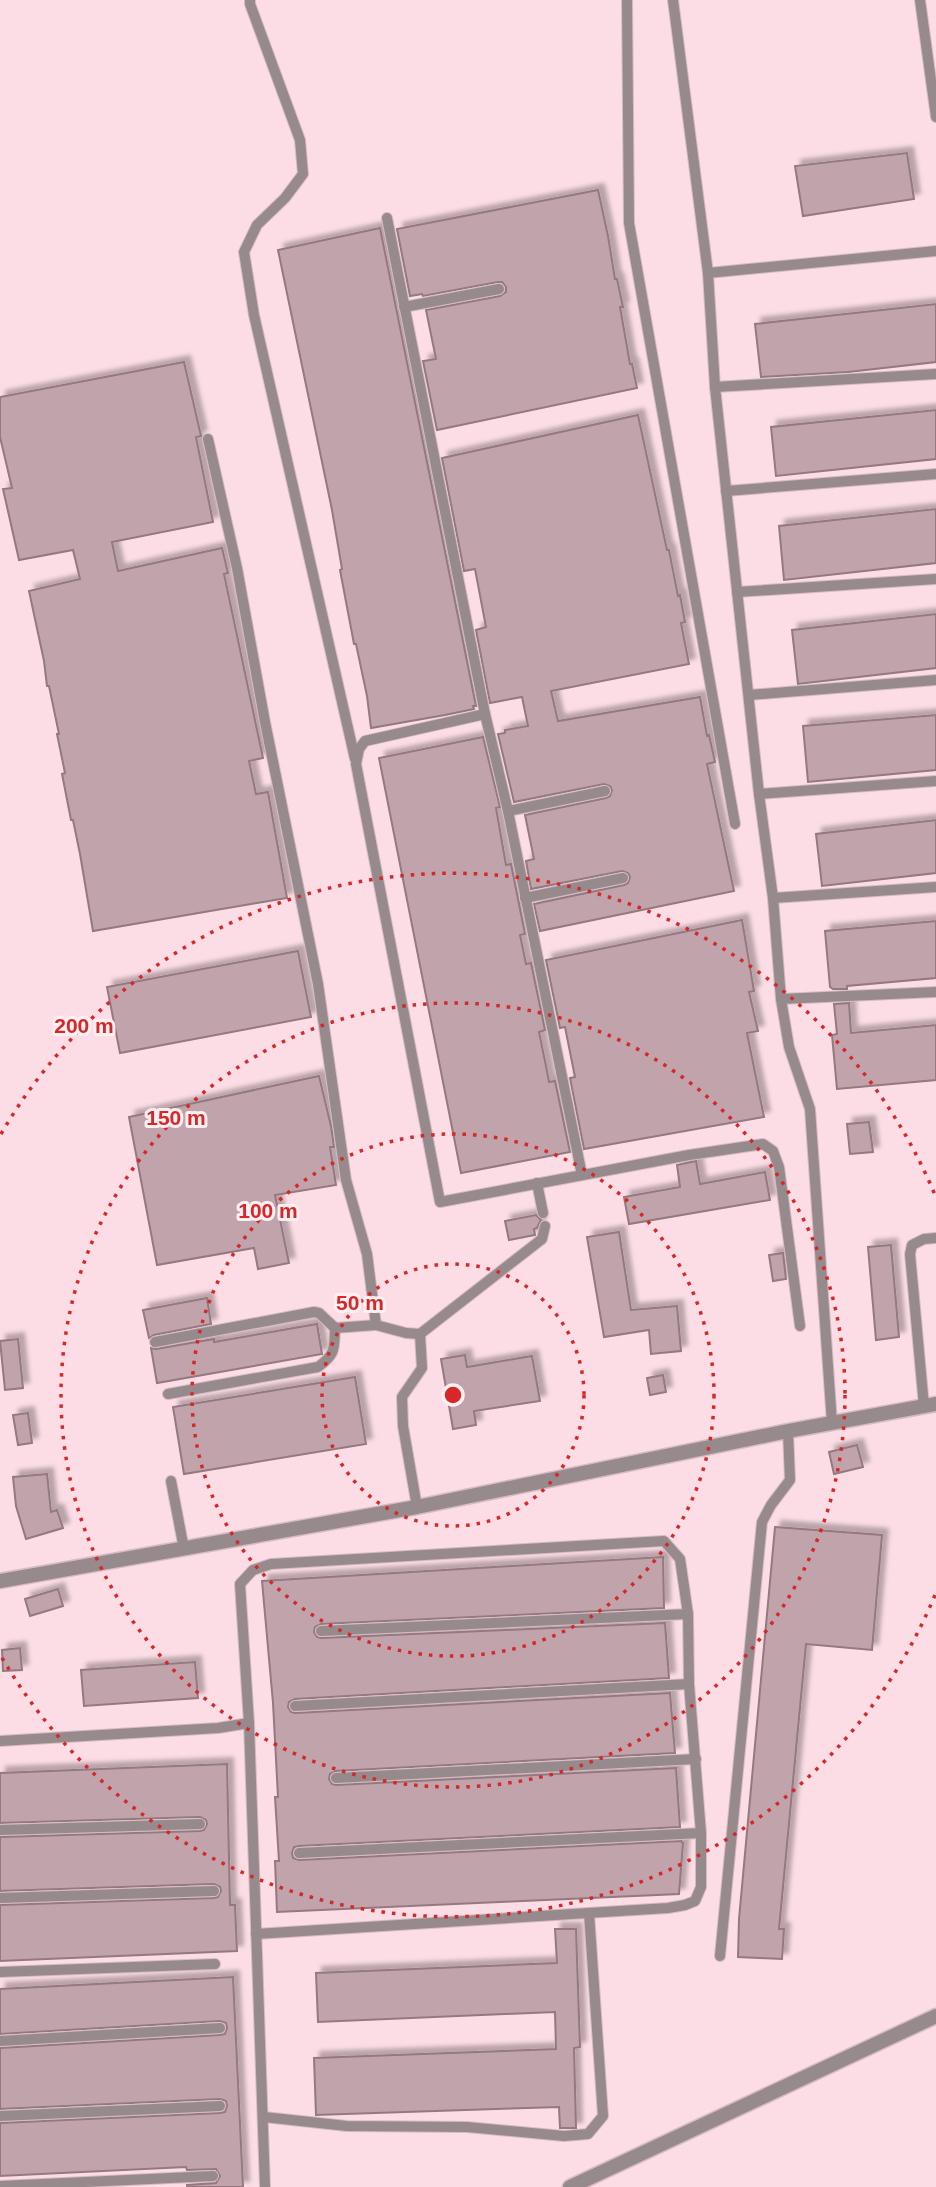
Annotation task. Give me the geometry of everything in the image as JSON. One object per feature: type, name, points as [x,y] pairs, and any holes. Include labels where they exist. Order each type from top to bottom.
[{"type":"street","points":[[0,1581],[417,1507],[930,1405]]},
{"type":"street","points":[[570,2187],[936,2015]]},
{"type":"lane","points":[[250,0],[300,140],[303,174],[285,198],[257,225],[244,252],[254,315],[356,764],[440,1202],[689,1154],[763,1143],[773,1151],[779,1167],[800,1326]]},
{"type":"lane","points":[[627,0],[629,223],[734,824]]},
{"type":"lane","points":[[673,0],[708,274],[715,387],[759,794],[773,898],[781,999],[789,1047],[810,1109],[832,1423]]},
{"type":"lane","points":[[920,0],[936,117]]},
{"type":"lane","points":[[387,218],[485,714],[508,811],[582,1175]]},
{"type":"lane","points":[[708,274],[936,251]]},
{"type":"lane","points":[[404,307],[499,289]]},
{"type":"lane","points":[[715,387],[936,374]]},
{"type":"lane","points":[[208,439],[237,568],[318,984],[346,1180],[367,1254],[376,1325]]},
{"type":"lane","points":[[726,491],[936,474]]},
{"type":"lane","points":[[737,592],[936,579]]},
{"type":"lane","points":[[748,695],[936,680]]},
{"type":"lane","points":[[356,764],[359,749],[365,741],[485,714]]},
{"type":"lane","points":[[759,794],[936,781]]},
{"type":"lane","points":[[508,811],[606,791]]},
{"type":"lane","points":[[526,898],[623,878]]},
{"type":"lane","points":[[773,898],[936,887]]},
{"type":"lane","points":[[781,999],[936,992]]},
{"type":"lane","points":[[537,1183],[543,1213]]},
{"type":"lane","points":[[155,1342],[314,1312],[319,1313],[335,1328],[376,1325],[420,1334],[542,1239],[545,1226]]},
{"type":"lane","points":[[930,1405],[911,1254],[912,1245],[936,1238]]},
{"type":"lane","points":[[168,1394],[318,1367],[330,1359],[334,1351],[335,1328]]},
{"type":"lane","points":[[417,1507],[403,1426],[402,1397],[422,1368],[420,1334]]},
{"type":"lane","points":[[720,1956],[762,1522],[790,1480],[788,1432]]},
{"type":"lane","points":[[171,1481],[184,1549]]},
{"type":"lane","points":[[256,1934],[668,1908],[695,1901],[701,1887],[701,1833],[689,1684],[688,1614],[680,1559],[664,1541],[271,1564],[253,1570],[240,1584],[248,1723],[265,2187]]},
{"type":"lane","points":[[321,1631],[688,1614]]},
{"type":"lane","points":[[295,1706],[689,1684]]},
{"type":"lane","points":[[0,1741],[218,1728],[248,1723]]},
{"type":"lane","points":[[336,1778],[696,1759]]},
{"type":"lane","points":[[0,1830],[200,1824]]},
{"type":"lane","points":[[299,1853],[701,1833]]},
{"type":"lane","points":[[0,1898],[214,1891]]},
{"type":"lane","points":[[264,2117],[347,2126],[467,2127],[564,2136],[588,2134],[603,2116],[589,1913]]},
{"type":"lane","points":[[0,1972],[215,1964]]},
{"type":"lane","points":[[0,2041],[220,2028]]},
{"type":"lane","points":[[0,2116],[220,2106]]},
{"type":"lane","points":[[0,2186],[213,2176]]},
{"type":"building","points":[[907,153],[914,199],[803,216],[795,166]]},
{"type":"building","points":[[598,190],[623,307],[620,307],[630,364],[637,388],[437,430],[423,361],[436,359],[426,310],[500,296],[506,292],[506,287],[502,282],[498,282],[410,296],[397,229]]},
{"type":"building","points":[[380,228],[476,706],[473,706],[474,709],[371,728],[367,696],[340,570],[342,569],[332,510],[278,250]]},
{"type":"building","points":[[936,304],[936,362],[848,372],[761,377],[755,324]]},
{"type":"building","points":[[184,362],[201,436],[196,437],[213,522],[112,542],[118,571],[222,548],[228,573],[224,574],[263,758],[249,761],[256,794],[268,792],[287,898],[93,931],[80,854],[62,774],[65,773],[59,734],[29,591],[80,579],[73,550],[19,560],[3,489],[12,488],[0,437],[0,397]]},
{"type":"building","points":[[936,410],[936,459],[776,476],[771,427]]},
{"type":"building","points":[[638,415],[667,550],[678,596],[680,595],[685,622],[681,623],[689,664],[551,691],[558,721],[700,697],[715,762],[707,764],[734,891],[540,931],[534,904],[624,885],[630,877],[622,871],[531,889],[526,861],[534,859],[525,815],[606,798],[612,790],[604,784],[514,802],[498,734],[528,726],[522,697],[490,703],[476,630],[486,627],[475,569],[464,571],[442,458]]},
{"type":"building","points":[[936,509],[936,563],[784,580],[779,526]]},
{"type":"building","points":[[936,614],[936,668],[798,684],[792,630]]},
{"type":"building","points":[[936,715],[936,770],[808,782],[803,726]]},
{"type":"building","points":[[483,737],[500,807],[496,808],[506,865],[511,864],[525,934],[520,935],[526,964],[531,963],[545,1030],[539,1032],[549,1082],[555,1081],[570,1152],[461,1173],[379,758]]},
{"type":"building","points":[[936,820],[936,873],[822,886],[816,834]]},
{"type":"building","points":[[742,920],[754,991],[749,992],[758,1031],[747,1033],[764,1117],[584,1149],[570,1078],[575,1077],[565,1027],[560,1028],[546,960]]},
{"type":"building","points":[[936,921],[936,978],[847,986],[847,989],[830,987],[825,931]]},
{"type":"building","points":[[298,951],[311,1017],[120,1053],[107,987]]},
{"type":"building","points":[[849,1003],[851,1033],[936,1025],[936,1080],[837,1089],[832,1035],[837,1034],[834,1004]]},
{"type":"building","points":[[319,1076],[331,1126],[334,1147],[330,1147],[336,1185],[275,1195],[289,1263],[258,1269],[254,1248],[157,1265],[129,1117]]},
{"type":"building","points":[[869,1122],[873,1152],[850,1154],[847,1124]]},
{"type":"building","points":[[696,1161],[700,1184],[765,1172],[770,1200],[629,1224],[624,1197],[680,1187],[677,1165]]},
{"type":"building","points":[[536,1215],[541,1220],[534,1229],[535,1235],[509,1240],[505,1221]]},
{"type":"building","points":[[619,1232],[631,1310],[677,1306],[681,1351],[651,1354],[649,1330],[604,1337],[587,1237]]},
{"type":"building","points":[[891,1245],[899,1337],[876,1340],[868,1247]]},
{"type":"building","points":[[783,1253],[786,1279],[773,1281],[769,1255]]},
{"type":"building","points":[[207,1298],[211,1324],[149,1338],[143,1310]]},
{"type":"building","points":[[317,1324],[322,1354],[157,1383],[151,1348],[214,1339],[214,1342]]},
{"type":"building","points":[[18,1339],[23,1388],[5,1390],[0,1341]]},
{"type":"building","points":[[465,1355],[467,1367],[532,1356],[540,1401],[474,1411],[476,1425],[453,1429],[441,1359]]},
{"type":"building","points":[[663,1375],[666,1392],[650,1395],[647,1378]]},
{"type":"building","points":[[355,1377],[366,1444],[184,1474],[173,1407]]},
{"type":"building","points":[[28,1413],[32,1443],[18,1445],[13,1415]]},
{"type":"building","points":[[857,1445],[863,1467],[834,1474],[829,1452]]},
{"type":"building","points":[[47,1474],[51,1512],[57,1510],[63,1528],[26,1539],[16,1506],[13,1477]]},
{"type":"building","points":[[775,1527],[882,1535],[872,1650],[806,1644],[779,1929],[784,1929],[782,1959],[738,1957],[739,1919]]},
{"type":"building","points":[[663,1557],[664,1608],[321,1624],[315,1627],[314,1632],[321,1638],[665,1623],[669,1678],[295,1699],[289,1702],[288,1707],[295,1713],[670,1693],[675,1753],[336,1771],[330,1774],[329,1779],[336,1785],[676,1768],[680,1827],[299,1846],[294,1847],[292,1853],[293,1858],[299,1860],[681,1841],[679,1894],[277,1912],[275,1861],[279,1861],[275,1797],[278,1797],[262,1581]]},
{"type":"building","points":[[58,1589],[63,1606],[30,1616],[25,1599]]},
{"type":"building","points":[[20,1648],[22,1670],[3,1671],[2,1650]]},
{"type":"building","points":[[195,1662],[198,1698],[84,1706],[81,1670]]},
{"type":"building","points":[[227,1764],[230,1905],[235,1905],[237,1951],[0,1961],[0,1905],[214,1898],[218,1897],[221,1891],[220,1887],[214,1884],[0,1891],[0,1837],[200,1831],[204,1830],[207,1824],[206,1820],[200,1817],[0,1823],[0,1773]]},
{"type":"building","points":[[555,1929],[576,1929],[580,2047],[574,2048],[576,2128],[560,2128],[559,2107],[316,2115],[314,2058],[556,2049],[555,2012],[318,2022],[316,1973],[557,1963]]},
{"type":"building","points":[[233,1977],[243,2187],[187,2187],[216,2183],[220,2176],[216,2169],[187,2170],[186,2167],[0,2176],[0,2123],[220,2113],[225,2112],[227,2106],[226,2101],[220,2099],[0,2109],[0,2048],[220,2035],[225,2034],[227,2028],[226,2023],[220,2021],[0,2034],[0,1989]]}]
